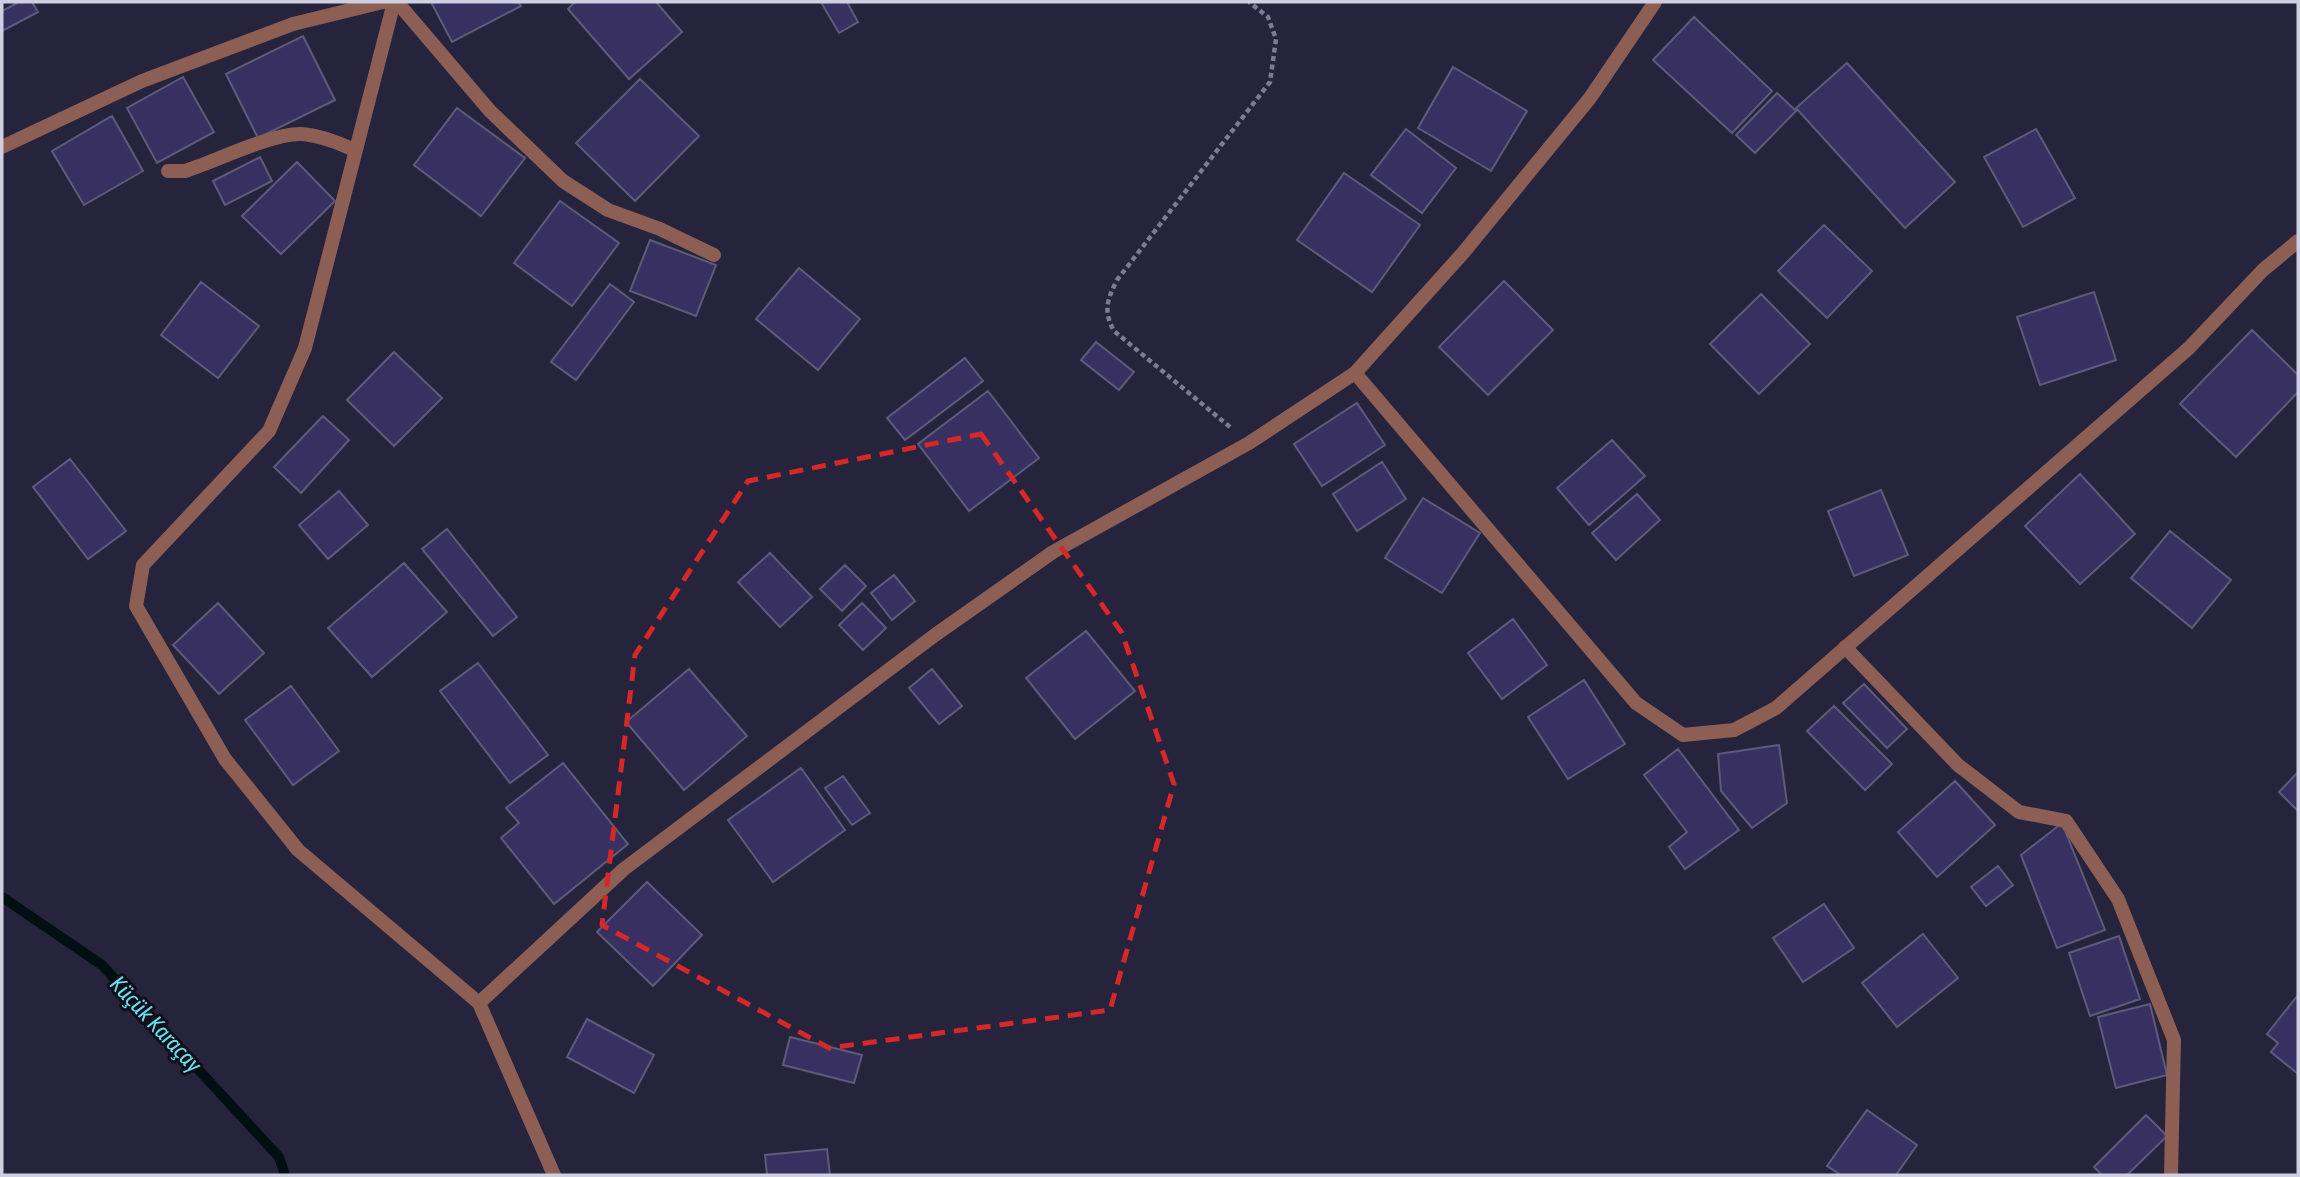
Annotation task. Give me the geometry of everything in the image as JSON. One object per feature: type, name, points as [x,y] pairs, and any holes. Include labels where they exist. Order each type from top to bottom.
[{"type":"street","points":[[2,147],[142,81],[293,24],[383,2]]},
{"type":"street","points":[[396,2],[354,150],[305,348],[269,431],[143,565],[136,606],[225,759],[298,850],[479,1003],[554,1175]]},
{"type":"street","points":[[396,2],[490,111],[563,181],[608,210],[660,229],[714,255]]},
{"type":"street","points":[[479,1003],[624,869],[935,635],[1054,552],[1249,443],[1355,373],[1463,253],[1590,98],[1655,2]]},
{"type":"street","points":[[168,171],[185,171],[281,136],[301,134],[329,139],[354,150]]},
{"type":"street","points":[[1355,373],[1636,703],[1683,735],[1734,730],[1776,708],[2189,348],[2263,270],[2298,241]]},
{"type":"street","points":[[1845,647],[1958,765],[2019,812],[2066,821],[2118,899],[2174,1040],[2171,1175]]},
{"type":"path","points":[[1249,2],[1268,18],[1276,38],[1270,82],[1118,280],[1107,299],[1107,317],[1114,331],[1249,443]]},
{"type":"highlighted area","points":[[981,434],[1122,633],[1174,784],[1110,1010],[829,1048],[602,925],[635,655],[748,481]]},
{"type":"building","points":[[19,2],[32,2],[38,12],[2,31],[2,11]]},
{"type":"building","points":[[431,2],[518,2],[521,6],[452,42]]},
{"type":"building","points":[[575,2],[656,2],[682,32],[629,79],[568,9]]},
{"type":"building","points":[[821,2],[847,2],[858,22],[839,33]]},
{"type":"building","points":[[1694,17],[1772,91],[1732,133],[1653,60]]},
{"type":"building","points":[[303,36],[335,100],[258,138],[226,74]]},
{"type":"building","points":[[1847,63],[1955,182],[1905,228],[1796,108]]},
{"type":"building","points":[[1453,67],[1527,111],[1491,171],[1418,128]]},
{"type":"building","points":[[183,77],[214,132],[157,163],[127,108]]},
{"type":"building","points":[[640,79],[699,136],[635,201],[576,143]]},
{"type":"building","points":[[1777,93],[1796,111],[1755,153],[1736,135]]},
{"type":"building","points":[[457,108],[525,158],[481,216],[414,165]]},
{"type":"building","points":[[112,116],[143,171],[84,205],[52,151]]},
{"type":"building","points":[[1406,129],[1456,168],[1422,213],[1371,175]]},
{"type":"building","points":[[2036,129],[2075,198],[2023,227],[1984,157]]},
{"type":"building","points":[[260,157],[272,181],[225,205],[213,181]]},
{"type":"building","points":[[297,162],[335,201],[281,254],[242,216]]},
{"type":"building","points":[[1344,173],[1420,225],[1372,292],[1297,240]]},
{"type":"building","points":[[560,201],[619,243],[572,306],[514,263]]},
{"type":"building","points":[[1824,225],[1872,271],[1827,318],[1778,271]]},
{"type":"building","points":[[650,240],[716,265],[696,316],[630,291]]},
{"type":"building","points":[[799,268],[860,319],[818,370],[756,319]]},
{"type":"building","points":[[1504,281],[1553,330],[1488,395],[1439,347]]},
{"type":"building","points":[[201,282],[259,326],[218,378],[161,335]]},
{"type":"building","points":[[610,284],[634,302],[576,380],[551,362]]},
{"type":"building","points":[[2094,292],[2116,360],[2040,385],[2017,317]]},
{"type":"building","points":[[1761,294],[1810,344],[1759,394],[1710,344]]},
{"type":"building","points":[[2252,330],[2298,375],[2298,392],[2236,457],[2180,404]]},
{"type":"building","points":[[1096,342],[1134,372],[1119,390],[1081,360]]},
{"type":"building","points":[[394,352],[442,398],[394,446],[347,400]]},
{"type":"building","points":[[965,358],[983,381],[905,440],[887,418]]},
{"type":"building","points":[[988,391],[1039,458],[969,511],[918,444]]},
{"type":"building","points":[[1357,403],[1385,445],[1322,486],[1294,444]]},
{"type":"building","points":[[323,416],[349,440],[301,493],[274,467]]},
{"type":"building","points":[[1612,440],[1645,476],[1589,525],[1557,488]]},
{"type":"building","points":[[70,459],[126,531],[88,559],[33,487]]},
{"type":"building","points":[[1382,462],[1406,499],[1357,531],[1333,494]]},
{"type":"building","points":[[2080,474],[2135,534],[2080,584],[2025,526]]},
{"type":"building","points":[[1881,490],[1908,555],[1854,576],[1828,511]]},
{"type":"building","points":[[339,491],[368,525],[328,559],[299,525]]},
{"type":"building","points":[[1637,494],[1660,520],[1616,560],[1592,533]]},
{"type":"building","points":[[1423,498],[1480,533],[1442,593],[1385,558]]},
{"type":"building","points":[[447,529],[517,617],[493,636],[422,549]]},
{"type":"building","points":[[2170,531],[2231,580],[2192,628],[2131,578]]},
{"type":"building","points":[[770,553],[812,597],[780,627],[738,582]]},
{"type":"building","points":[[404,563],[447,612],[372,677],[328,628]]},
{"type":"building","points":[[845,565],[866,586],[842,611],[820,589]]},
{"type":"building","points":[[894,575],[915,601],[892,620],[871,593]]},
{"type":"building","points":[[218,603],[264,653],[219,694],[173,645]]},
{"type":"building","points":[[862,603],[886,628],[863,650],[839,625]]},
{"type":"building","points":[[1513,619],[1547,665],[1502,699],[1468,653]]},
{"type":"building","points":[[1086,631],[1135,691],[1075,739],[1026,678]]},
{"type":"building","points":[[478,663],[548,755],[510,783],[440,691]]},
{"type":"building","points":[[689,669],[747,736],[684,790],[626,722]]},
{"type":"building","points":[[932,669],[962,706],[939,724],[909,688]]},
{"type":"building","points":[[1584,680],[1625,744],[1568,779],[1528,717]]},
{"type":"building","points":[[1864,684],[1907,729],[1887,748],[1843,703]]},
{"type":"building","points":[[291,686],[339,751],[293,785],[245,720]]},
{"type":"building","points":[[1834,706],[1892,764],[1865,790],[1807,731]]},
{"type":"building","points":[[1779,745],[1787,803],[1752,828],[1721,791],[1718,754]]},
{"type":"building","points":[[1678,749],[1739,830],[1685,869],[1669,847],[1687,832],[1644,775]]},
{"type":"building","points":[[563,763],[628,844],[554,904],[501,838],[519,823],[506,808]]},
{"type":"building","points":[[801,768],[845,830],[773,882],[728,820]]},
{"type":"building","points":[[2298,772],[2298,811],[2279,792]]},
{"type":"building","points":[[843,776],[870,813],[852,825],[825,788]]},
{"type":"building","points":[[1955,781],[1995,825],[1937,877],[1898,832]]},
{"type":"building","points":[[2062,823],[2105,930],[2057,948],[2021,855]]},
{"type":"building","points":[[1998,866],[2013,885],[1986,906],[1971,887]]},
{"type":"building","points":[[647,882],[702,935],[653,986],[597,932]]},
{"type":"building","points":[[1824,904],[1854,948],[1803,982],[1773,938]]},
{"type":"building","points":[[1923,934],[1958,978],[1897,1027],[1862,983]]},
{"type":"building","points":[[2119,936],[2140,999],[2090,1016],[2069,953]]},
{"type":"building","points":[[2298,995],[2298,1074],[2271,1052],[2278,1043],[2267,1034]]},
{"type":"building","points":[[2150,1004],[2167,1075],[2116,1088],[2098,1017]]},
{"type":"building","points":[[587,1019],[654,1055],[634,1093],[567,1057]]},
{"type":"building","points":[[790,1037],[862,1055],[854,1083],[783,1065]]},
{"type":"building","points":[[1867,1110],[1917,1145],[1896,1175],[1841,1175],[1827,1166]]},
{"type":"building","points":[[2146,1115],[2167,1136],[2127,1175],[2102,1175],[2094,1167]]},
{"type":"building","points":[[827,1149],[830,1175],[767,1175],[765,1155]]},
{"type":"waterway","name":"Küçük Karaçay","points":[[2,897],[102,965],[279,1157],[285,1175]]}]
